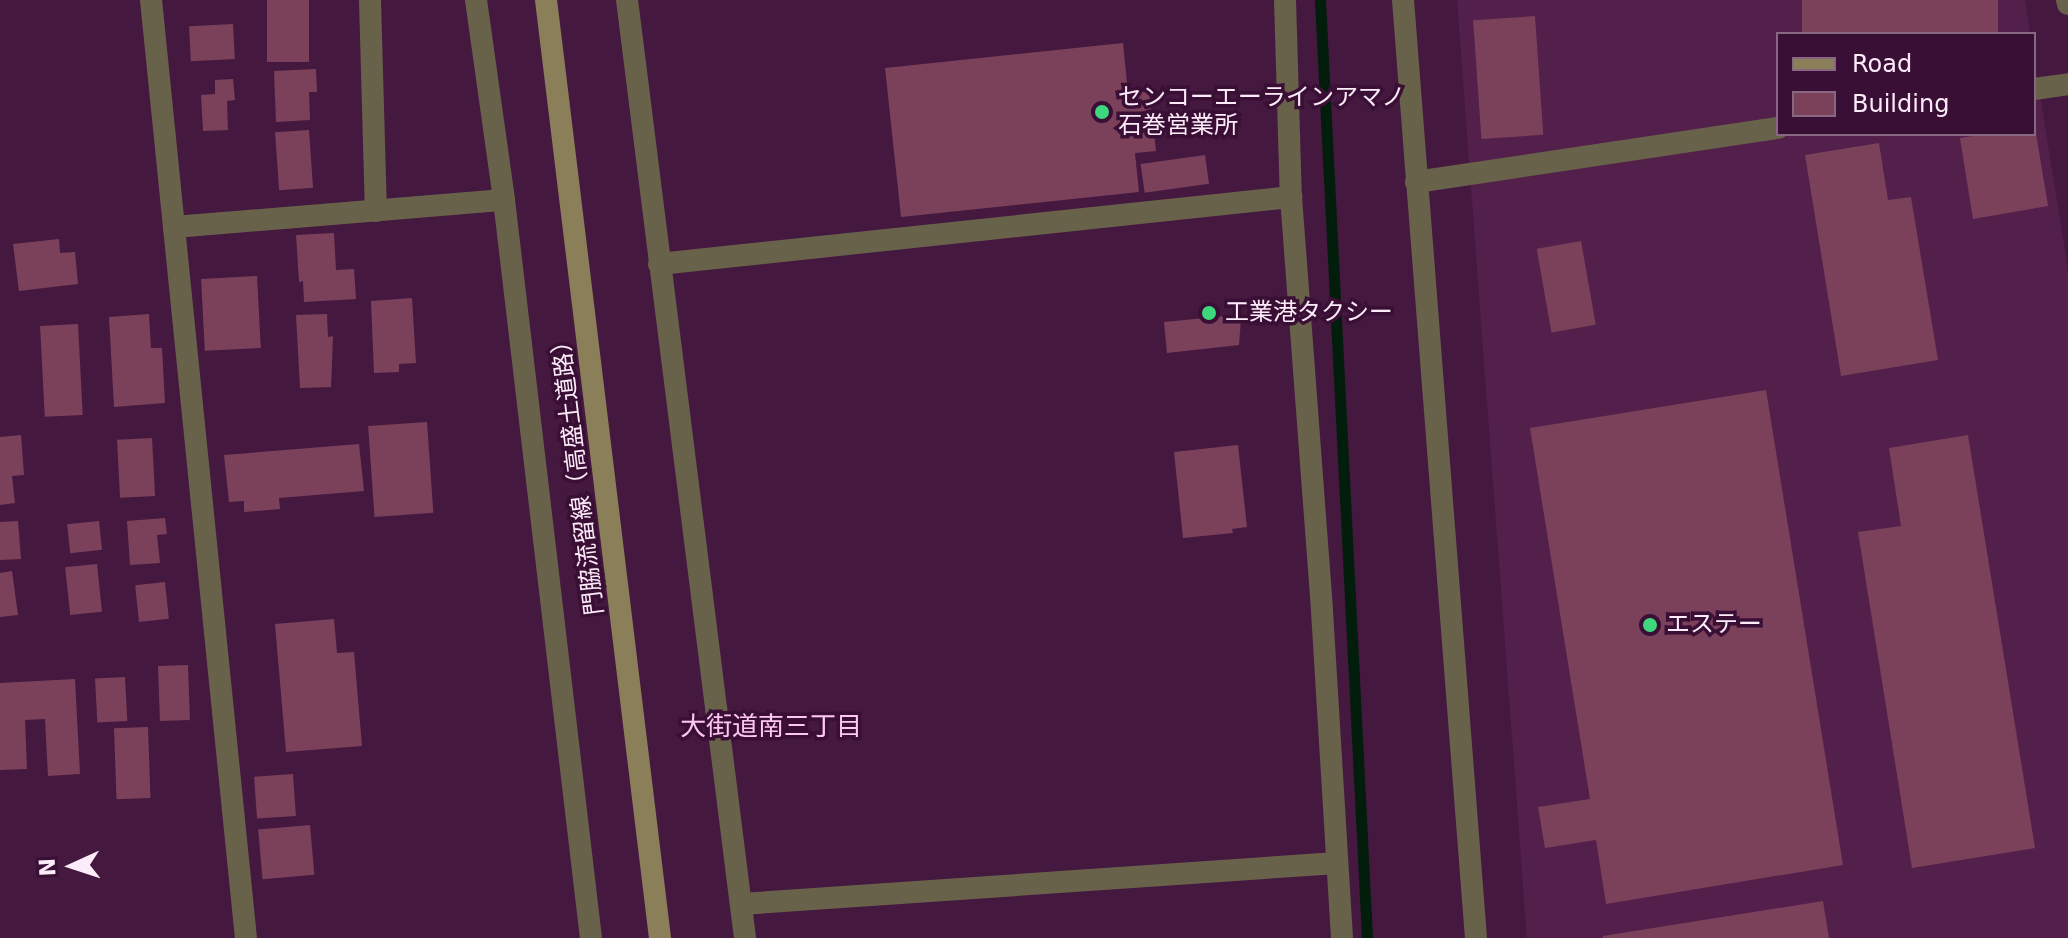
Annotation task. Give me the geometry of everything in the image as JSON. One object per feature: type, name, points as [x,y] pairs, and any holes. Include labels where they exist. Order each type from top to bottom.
[{"type":"main road","name":"門脇流留線（高盛土道路）","points":[[546,0],[660,938]]},
{"type":"street","points":[[151,0],[246,938]]},
{"type":"street","points":[[370,0],[376,211]]},
{"type":"street","points":[[476,0],[504,200],[591,938]]},
{"type":"street","points":[[627,0],[745,938]]},
{"type":"street","points":[[1285,0],[1291,197],[1342,938]]},
{"type":"street","points":[[1403,0],[1476,938]]},
{"type":"street","points":[[2036,89],[2068,84]]},
{"type":"street","points":[[1416,182],[1776,128]]},
{"type":"street","points":[[659,264],[1291,197]]},
{"type":"street","points":[[174,227],[504,200]]},
{"type":"street","points":[[741,904],[1337,863]]},
{"type":"shaded area","points":[[1457,0],[2025,0],[2030,32],[1776,32],[1776,136],[2036,136],[2036,70],[2068,269],[2068,938],[1527,938]]},
{"type":"building","points":[[267,0],[309,0],[309,62],[267,62]]},
{"type":"building","points":[[1802,0],[1998,0],[1998,32],[1802,32]]},
{"type":"building","points":[[1535,16],[1543,135],[1481,139],[1473,20]]},
{"type":"building","points":[[233,24],[235,59],[191,61],[189,26]]},
{"type":"building","points":[[1123,43],[1128,93],[1149,91],[1156,151],[1135,153],[1139,192],[901,217],[885,68]]},
{"type":"building","points":[[316,69],[317,92],[309,92],[310,120],[276,122],[274,71]]},
{"type":"building","points":[[233,79],[235,100],[227,101],[228,130],[203,131],[201,95],[215,94],[215,80]]},
{"type":"building","points":[[309,130],[313,188],[279,190],[275,132]]},
{"type":"building","points":[[2036,134],[2048,206],[1973,219],[1960,138]]},
{"type":"building","points":[[1879,143],[1888,200],[1911,197],[1938,360],[1841,376],[1805,155]]},
{"type":"building","points":[[1205,155],[1209,184],[1145,193],[1141,164]]},
{"type":"building","points":[[334,233],[336,270],[354,269],[356,299],[304,302],[303,281],[299,282],[296,235]]},
{"type":"building","points":[[59,239],[60,253],[75,252],[78,284],[19,291],[13,244]]},
{"type":"building","points":[[1581,241],[1596,325],[1551,333],[1537,249]]},
{"type":"building","points":[[257,276],[261,348],[205,351],[201,279]]},
{"type":"building","points":[[412,298],[416,363],[399,364],[399,372],[374,373],[371,301]]},
{"type":"building","points":[[149,314],[151,348],[162,348],[165,403],[114,407],[109,317]]},
{"type":"building","points":[[327,314],[328,337],[333,336],[331,387],[300,388],[296,315]]},
{"type":"building","points":[[1236,315],[1241,318],[1239,345],[1167,353],[1164,322]]},
{"type":"building","points":[[78,324],[83,415],[45,417],[40,326]]},
{"type":"building","points":[[1766,390],[1843,865],[1606,904],[1596,840],[1545,848],[1538,807],[1590,799],[1530,428]]},
{"type":"building","points":[[427,422],[433,513],[374,517],[368,426]]},
{"type":"building","points":[[21,435],[24,475],[12,476],[15,503],[0,505],[0,437]]},
{"type":"building","points":[[1968,435],[2035,848],[1912,868],[1858,532],[1901,526],[1889,448]]},
{"type":"building","points":[[152,438],[155,496],[120,498],[117,440]]},
{"type":"building","points":[[359,444],[364,491],[279,498],[280,509],[244,512],[244,501],[229,502],[224,455]]},
{"type":"building","points":[[1238,445],[1247,527],[1232,529],[1233,533],[1183,538],[1174,452]]},
{"type":"building","points":[[165,518],[167,534],[157,535],[160,563],[130,565],[127,521]]},
{"type":"building","points":[[18,521],[21,559],[0,560],[0,522]]},
{"type":"building","points":[[99,521],[102,550],[70,553],[67,524]]},
{"type":"building","points":[[97,564],[102,612],[70,615],[65,567]]},
{"type":"building","points":[[12,571],[18,615],[0,617],[0,573]]},
{"type":"building","points":[[165,582],[169,619],[139,622],[135,585]]},
{"type":"building","points":[[334,619],[337,653],[354,652],[362,746],[286,752],[275,624]]},
{"type":"building","points":[[188,665],[190,720],[160,721],[158,666]]},
{"type":"building","points":[[125,677],[127,721],[97,723],[95,679]]},
{"type":"building","points":[[75,679],[80,774],[48,776],[45,719],[25,720],[27,769],[0,770],[0,683]]},
{"type":"building","points":[[148,727],[150,798],[116,799],[114,728]]},
{"type":"building","points":[[293,774],[296,816],[257,819],[254,777]]},
{"type":"building","points":[[310,825],[314,875],[263,879],[258,830]]},
{"type":"building","points":[[1823,901],[1829,938],[1603,938],[1603,936]]},
{"type":"waterway","points":[[1320,0],[1367,938]]},
{"type":"place","name":"センコーエーラインアマノ 石巻営業所","points":[[1102,112]]},
{"type":"place","name":"工業港タクシー","points":[[1209,313]]},
{"type":"place","name":"エステー","points":[[1650,625]]},
{"type":"district","name":"大街道南三丁目","points":[[771,727]]}]
